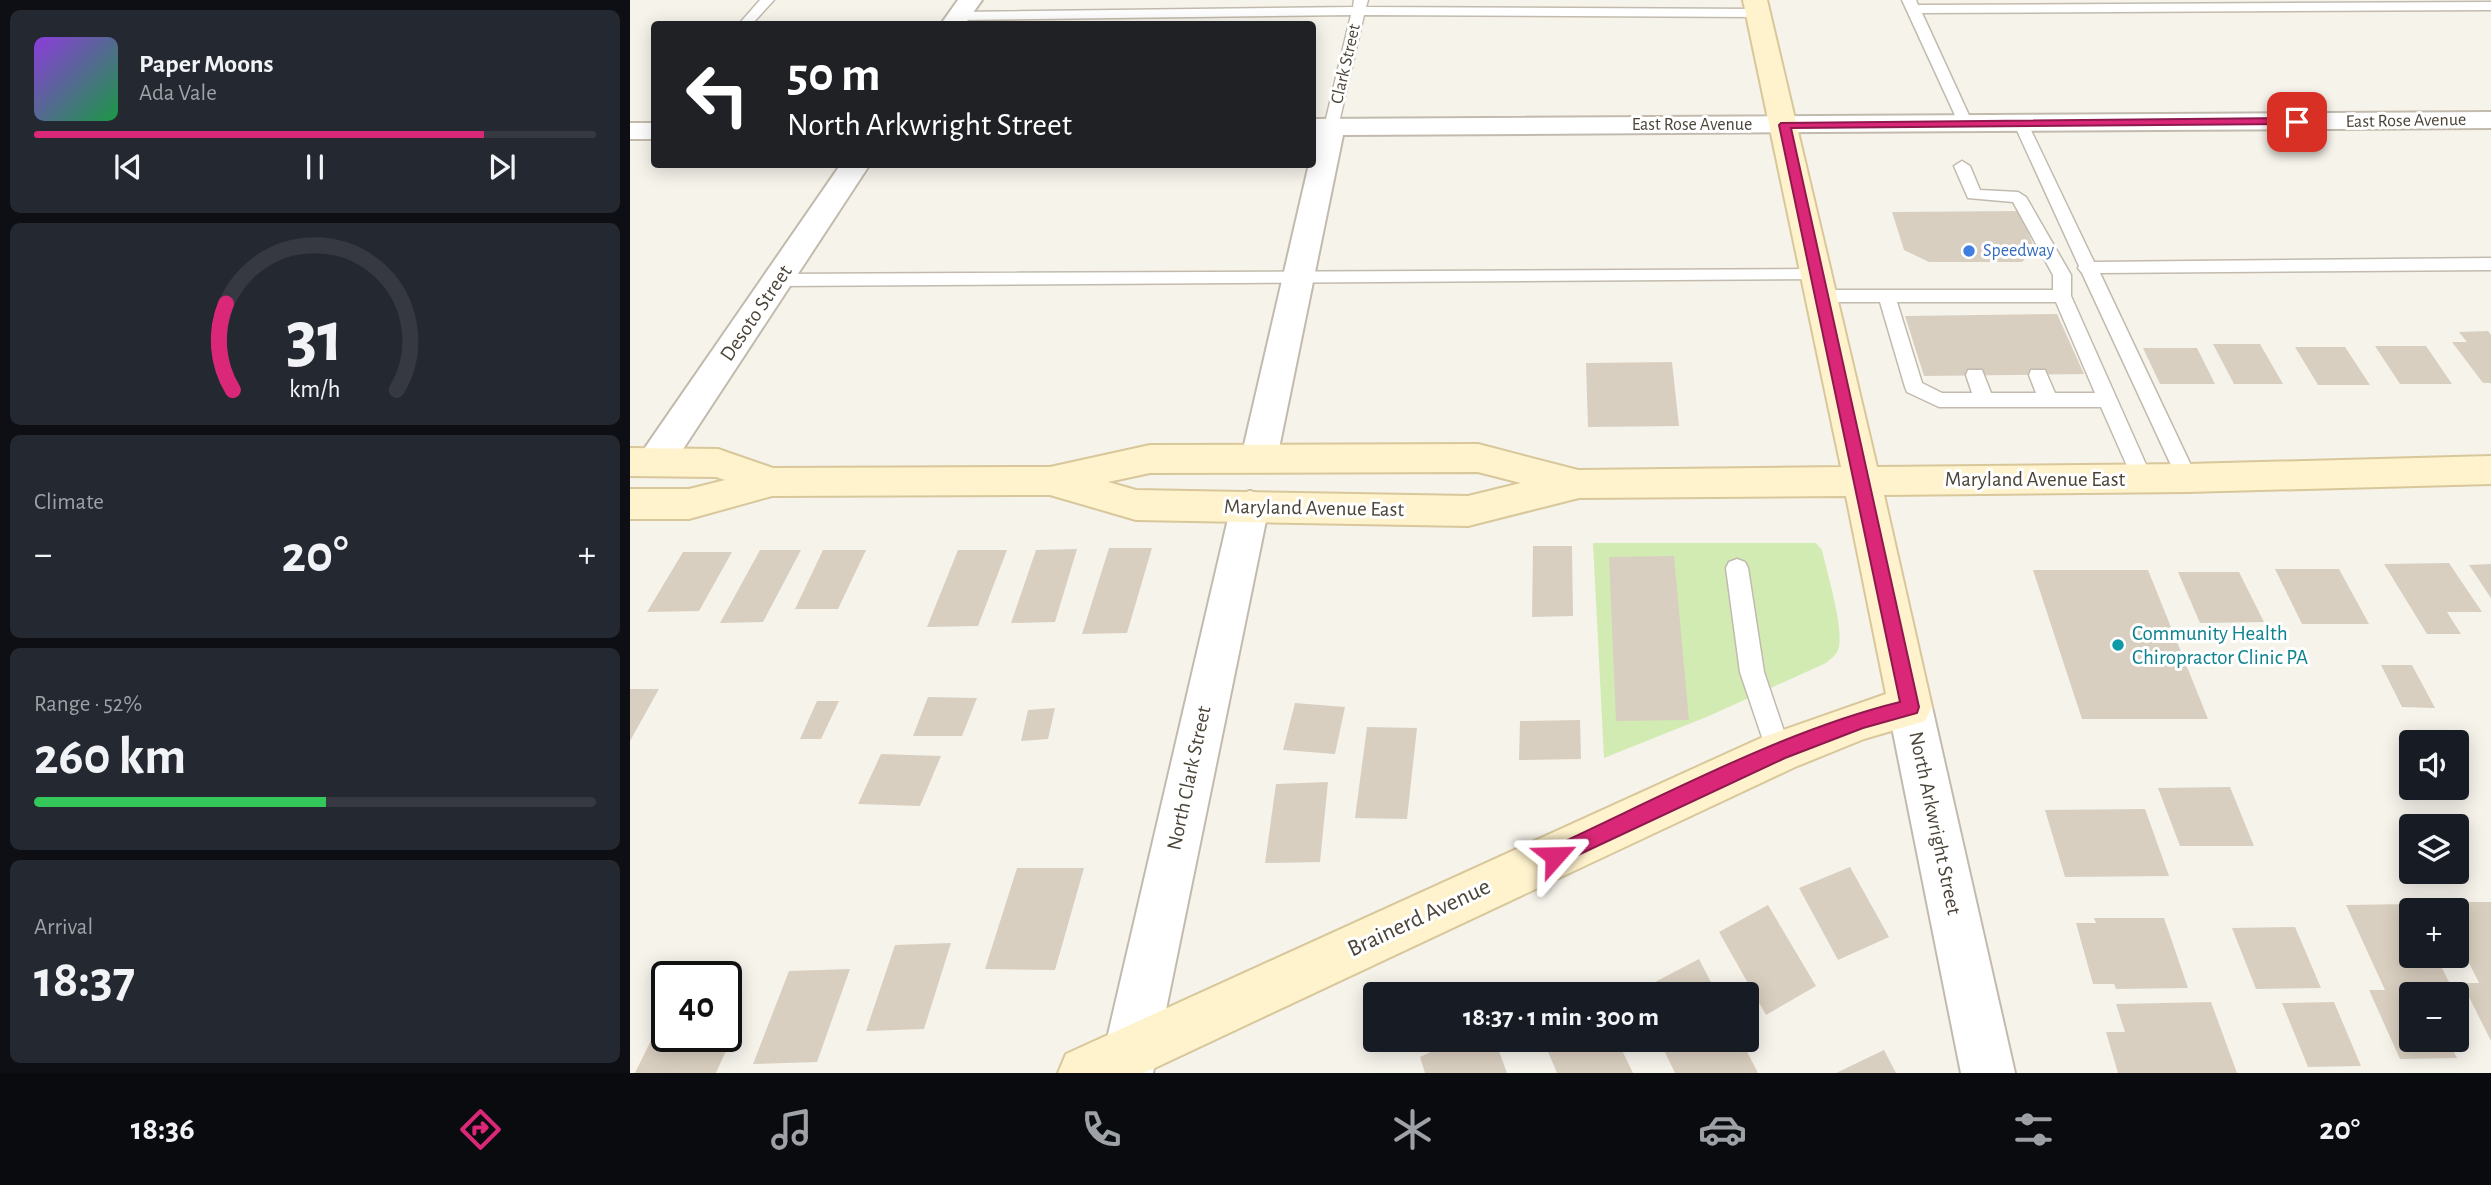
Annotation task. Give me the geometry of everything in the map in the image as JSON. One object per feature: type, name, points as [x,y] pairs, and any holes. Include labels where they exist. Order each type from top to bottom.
[{"type":"main road","name":"North Arkwright Street","points":[[1756,6],[1785,125],[1910,707]]},
{"type":"main road","name":"Maryland Avenue East","points":[[630,504],[689,504],[772,482],[1050,481],[1150,459],[1478,458],[1579,484]]},
{"type":"main road","name":"Maryland Avenue East","points":[[643,462],[718,463],[772,482]]},
{"type":"main road","name":"Maryland Avenue East","points":[[1050,481],[1136,505],[1468,511],[1579,484],[2187,478],[2491,470]]},
{"type":"main road","name":"Brainerd Avenue","points":[[1085,1073],[1129,1062],[1779,752],[1862,720],[1910,707]]},
{"type":"street","name":"East Rose Avenue","points":[[1322,127],[2491,120]]},
{"type":"street","points":[[1316,166],[1322,127]]},
{"type":"street","name":"Desoto Street","points":[[643,462],[779,280],[853,168]]},
{"type":"street","points":[[1259,458],[1299,278],[1316,168]]},
{"type":"street","name":"North Clark Street","points":[[1129,1062],[1147,965],[1250,506]]},
{"type":"street","name":"North Arkwright Street","points":[[1910,707],[1988,1073]]},
{"type":"lane","points":[[748,21],[767,0]]},
{"type":"lane","points":[[1966,124],[1911,5],[2491,6]]},
{"type":"lane","points":[[961,14],[1360,6],[1756,6]]},
{"type":"lane","name":"Clark Street","points":[[1322,127],[1360,6]]},
{"type":"lane","points":[[2021,124],[2086,268],[2187,478]]},
{"type":"lane","points":[[1962,166],[1975,195],[2018,197],[2063,275],[2062,296],[2142,478]]},
{"type":"lane","points":[[2086,268],[2491,264]]},
{"type":"lane","points":[[779,280],[1299,278],[1820,285],[1886,296],[2062,296]]},
{"type":"lane","points":[[1886,296],[1914,387],[1939,400],[2108,400]]},
{"type":"lane","points":[[1946,296],[1954,316]]},
{"type":"lane","points":[[2006,296],[2014,315]]},
{"type":"lane","points":[[1975,375],[1984,400]]},
{"type":"lane","points":[[2038,375],[2048,400]]},
{"type":"lane","points":[[1737,568],[1752,672],[1779,752]]},
{"type":"green space","points":[[1593,543],[1816,543],[1822,550],[1837,612],[1840,637],[1837,651],[1826,663],[1709,716],[1604,758]]},
{"type":"building","points":[[2019,211],[2035,249],[2022,262],[1929,262],[1904,250],[1892,212]]},
{"type":"building","points":[[2057,314],[2084,374],[1924,376],[1905,316]]},
{"type":"building","points":[[2488,331],[2491,335],[2491,383],[2483,383],[2452,342],[2467,342],[2459,332]]},
{"type":"building","points":[[2213,344],[2260,344],[2283,384],[2234,384]]},
{"type":"building","points":[[2375,346],[2426,346],[2452,384],[2400,384]]},
{"type":"building","points":[[2295,347],[2345,347],[2370,385],[2318,385]]},
{"type":"building","points":[[2143,348],[2197,348],[2215,384],[2160,384]]},
{"type":"building","points":[[1672,362],[1679,426],[1588,427],[1586,363]]},
{"type":"building","points":[[1533,546],[1572,546],[1573,616],[1532,617]]},
{"type":"building","points":[[1109,548],[1152,548],[1127,633],[1082,634]]},
{"type":"building","points":[[1077,549],[1055,622],[1011,623],[1036,550]]},
{"type":"building","points":[[760,550],[801,550],[763,622],[720,623]]},
{"type":"building","points":[[823,550],[866,550],[838,609],[795,609]]},
{"type":"building","points":[[958,550],[1007,550],[978,626],[927,627]]},
{"type":"building","points":[[683,552],[732,552],[699,611],[647,612]]},
{"type":"building","points":[[1674,556],[1689,720],[1616,721],[1609,557]]},
{"type":"building","points":[[2449,563],[2482,612],[2447,612],[2461,634],[2427,634],[2384,564]]},
{"type":"building","points":[[2491,564],[2491,598],[2469,565]]},
{"type":"building","points":[[2275,569],[2339,569],[2369,624],[2302,624]]},
{"type":"building","name":"Community Health Chiropractor Clinic PA","points":[[2033,570],[2148,570],[2208,719],[2082,719]]},
{"type":"building","points":[[2178,572],[2239,572],[2264,622],[2200,623]]},
{"type":"building","points":[[2381,665],[2412,665],[2435,708],[2402,707]]},
{"type":"building","points":[[630,689],[659,689],[630,741]]},
{"type":"building","points":[[928,697],[977,698],[962,736],[913,736]]},
{"type":"building","points":[[817,701],[839,701],[821,739],[800,739]]},
{"type":"building","points":[[1295,703],[1345,707],[1335,754],[1283,750]]},
{"type":"building","points":[[1055,708],[1048,739],[1021,741],[1028,710]]},
{"type":"building","points":[[1580,720],[1581,759],[1519,760],[1520,721]]},
{"type":"building","points":[[1367,727],[1417,728],[1407,819],[1355,818]]},
{"type":"building","points":[[881,754],[941,756],[920,806],[858,804]]},
{"type":"building","points":[[1328,782],[1320,862],[1265,863],[1276,784]]},
{"type":"building","points":[[2230,787],[2254,846],[2180,846],[2158,788]]},
{"type":"building","points":[[2145,809],[2169,876],[2065,877],[2045,810]]},
{"type":"building","points":[[1850,867],[1889,937],[1838,960],[1799,888]]},
{"type":"building","points":[[1017,868],[1084,868],[1055,970],[985,969]]},
{"type":"building","points":[[2469,902],[2491,902],[2491,1041],[2469,997],[2469,983],[2479,983],[2469,963]]},
{"type":"building","points":[[2399,904],[2399,968],[2442,968],[2449,982],[2399,982],[2399,1052],[2454,1052],[2457,1058],[2400,1059],[2369,990],[2385,990],[2346,905]]},
{"type":"building","points":[[1768,905],[1816,986],[1766,1015],[1759,1003],[1759,982],[1747,982],[1719,932]]},
{"type":"building","points":[[2094,918],[2164,918],[2188,988],[2116,989],[2114,984],[2093,984],[2076,923],[2096,923]]},
{"type":"building","points":[[2295,927],[2321,988],[2256,989],[2232,928]]},
{"type":"building","points":[[951,943],[924,1029],[866,1031],[895,945]]},
{"type":"building","points":[[1699,959],[1711,982],[1655,982]]},
{"type":"building","points":[[850,969],[817,1062],[753,1064],[789,971]]},
{"type":"building","points":[[2211,1002],[2237,1073],[2118,1073],[2106,1032],[2125,1032],[2116,1004]]},
{"type":"building","points":[[2334,1002],[2361,1066],[2308,1067],[2282,1003]]},
{"type":"building","points":[[651,1040],[651,1052],[725,1052],[716,1073],[635,1073]]},
{"type":"building","points":[[1884,1050],[1896,1073],[1836,1073]]},
{"type":"building","points":[[1431,1052],[1499,1052],[1507,1073],[1425,1073],[1420,1057]]},
{"type":"building","points":[[1548,1052],[1623,1052],[1633,1073],[1557,1073]]},
{"type":"building","points":[[1665,1052],[1747,1052],[1758,1073],[1675,1073]]},
{"type":"place","name":"Speedway","points":[[1969,251]]},
{"type":"place","name":"Community Health Chiropractor Clinic PA","points":[[2118,645]]},
{"type":"route","points":[[1555,856],[1779,752],[1862,720],[1910,707],[1785,125],[2297,122]]}]
